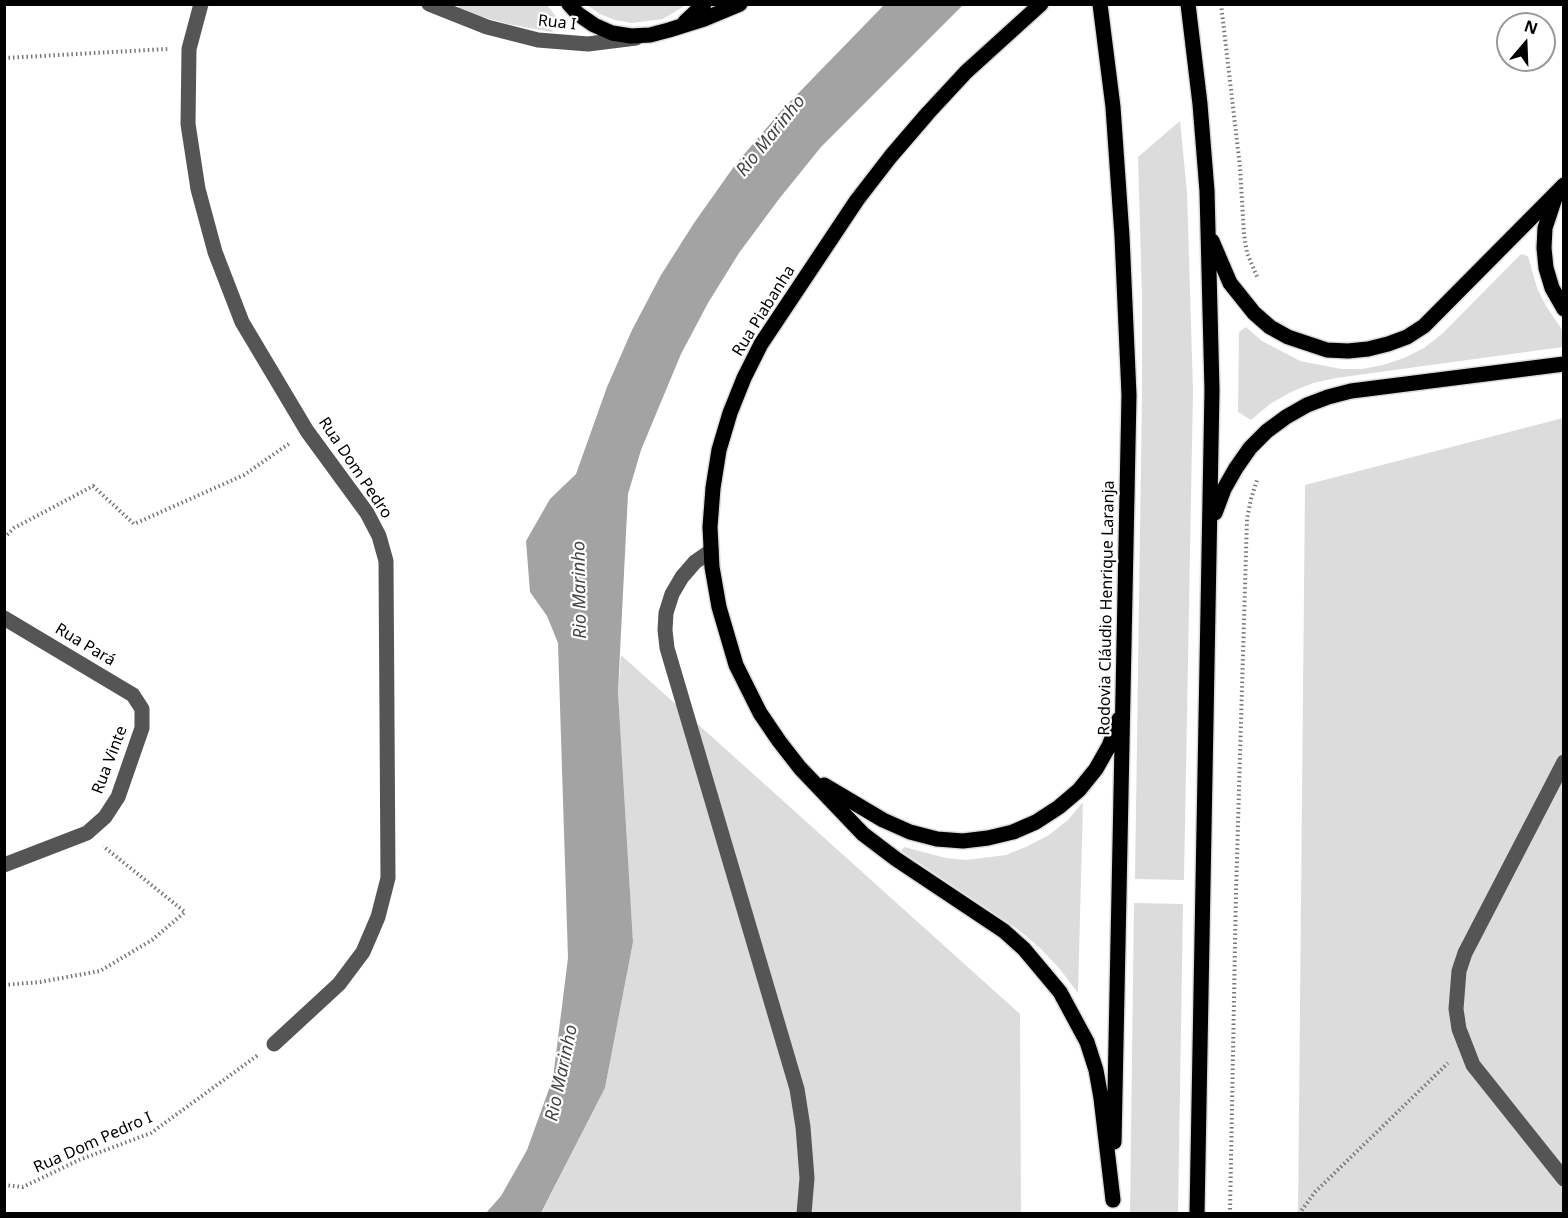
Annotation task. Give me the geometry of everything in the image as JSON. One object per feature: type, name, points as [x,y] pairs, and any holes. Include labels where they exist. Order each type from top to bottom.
[{"type":"main road","points":[[569,4],[578,14],[594,25],[612,33],[630,36],[650,35],[669,30],[705,19],[740,4]]},
{"type":"main road","points":[[669,30],[685,22],[704,4]]},
{"type":"main road","name":"Rua Piabanha","points":[[800,768],[778,741],[760,713],[736,665],[719,607],[710,527],[719,450],[730,413],[761,344],[857,200],[891,156],[966,72],[1041,4]]},
{"type":"main road","name":"Rodovia Cláudio Henrique Laranja","points":[[1100,4],[1113,107],[1126,296],[1129,395],[1113,1207]]},
{"type":"main road","points":[[1188,4],[1200,104],[1209,232],[1212,390],[1197,1214]]},
{"type":"main road","points":[[1209,232],[1230,283],[1254,313],[1270,327],[1298,341],[1327,350],[1368,349],[1407,337],[1424,326],[1561,187]]},
{"type":"main road","points":[[1561,187],[1550,208],[1545,228],[1544,248],[1546,268],[1552,288],[1563,309]]},
{"type":"main road","points":[[1210,534],[1224,489],[1250,448],[1286,417],[1307,405],[1351,391],[1563,364]]},
{"type":"main road","points":[[800,768],[854,804],[910,832],[938,839],[988,838],[1013,832],[1036,822],[1079,790],[1096,769],[1109,746],[1124,694]]},
{"type":"main road","points":[[800,768],[863,834],[1011,937],[1043,969],[1060,992],[1087,1042],[1096,1070],[1113,1207]]},
{"type":"street","name":"Rua Dom Pedro","points":[[201,4],[189,49],[188,124],[198,189],[215,252],[242,322],[307,431],[367,513],[379,536],[386,561],[388,879],[378,917],[363,952],[339,984],[274,1044]]},
{"type":"street","name":"Rua I","points":[[429,4],[487,27],[538,40],[588,44],[650,35]]},
{"type":"street","points":[[711,551],[695,562],[682,577],[672,594],[664,630],[666,648],[797,1089],[807,1178],[804,1214]]},
{"type":"street","name":"Rua Pará","points":[[4,618],[132,695],[142,709]]},
{"type":"street","name":"Rua Vinte","points":[[4,865],[87,833],[105,817],[118,797],[142,728],[142,709]]},
{"type":"street","points":[[1563,762],[1465,953],[1459,971],[1456,1009],[1459,1029],[1473,1065],[1563,1179]]},
{"type":"path","points":[[1221,4],[1231,77],[1244,234],[1247,252],[1263,288]]},
{"type":"path","points":[[4,58],[189,49]]},
{"type":"path","points":[[4,538],[14,528],[93,486],[134,524],[244,475],[307,431]]},
{"type":"path","points":[[1230,1214],[1247,519],[1258,479]]},
{"type":"path","points":[[4,985],[40,982],[100,970],[152,940],[185,912],[87,833]]},
{"type":"path","name":"Rua Dom Pedro I","points":[[4,1185],[23,1187],[79,1160],[151,1133],[274,1044]]},
{"type":"path","points":[[1299,1214],[1315,1192],[1465,1047]]},
{"type":"shaded area","points":[[459,4],[547,5],[557,18],[552,32],[483,17],[459,9]]},
{"type":"shaded area","points":[[587,5],[686,5],[663,19],[632,23],[600,14]]},
{"type":"shaded area","points":[[1180,121],[1187,192],[1193,390],[1184,880],[1135,879],[1142,395],[1138,157]]},
{"type":"shaded area","points":[[1521,254],[1528,256],[1537,288],[1563,331],[1563,347],[1336,378],[1313,383],[1291,392],[1270,404],[1251,420],[1238,412],[1239,332],[1246,327],[1262,341],[1300,361],[1341,369],[1362,369],[1383,365],[1424,348],[1442,334]]},
{"type":"shaded area","points":[[1563,418],[1563,1213],[1298,1214],[1305,485]]},
{"type":"shaded area","points":[[621,655],[1020,1014],[1021,1213],[541,1214],[605,1088],[633,942],[618,692]]},
{"type":"shaded area","points":[[1083,802],[1078,993],[1059,968],[1038,946],[1016,928],[901,851],[904,847],[946,858],[966,860],[1006,855],[1049,835],[1068,820]]},
{"type":"shaded area","points":[[1134,903],[1183,904],[1178,1213],[1130,1213]]},
{"type":"water","name":"Rio Marinho","points":[[885,4],[963,5],[821,147],[739,253],[708,303],[681,354],[641,450],[628,494],[618,692],[633,942],[605,1088],[541,1213],[486,1213],[501,1196],[527,1150],[553,1078],[568,958],[558,643],[547,616],[530,592],[526,541],[550,499],[576,474],[607,387],[632,330],[661,275],[694,223],[735,165],[781,111]]}]
